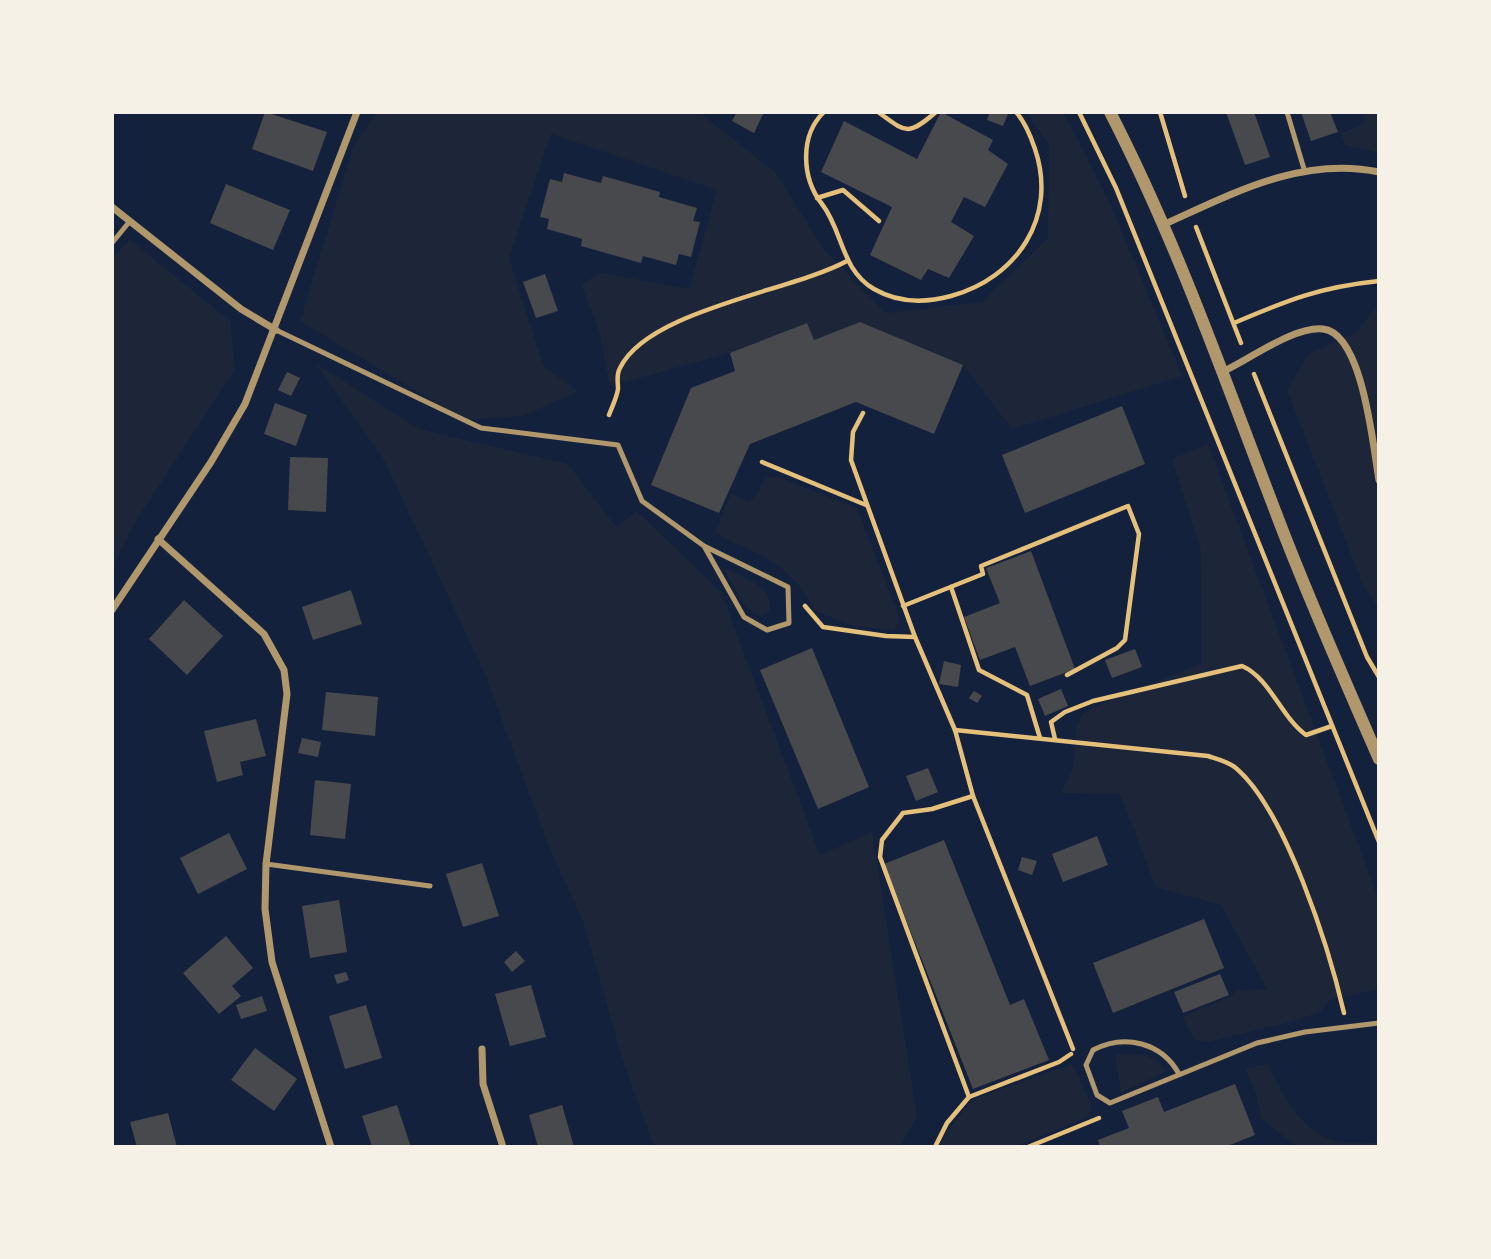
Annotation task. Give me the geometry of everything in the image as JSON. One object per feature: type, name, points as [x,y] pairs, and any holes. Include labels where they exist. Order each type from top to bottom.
[{"type":"street","points":[[112,610],[211,462],[245,404],[276,330],[342,145],[357,112]]},
{"type":"street","points":[[1110,112],[1165,224],[1224,371],[1286,538],[1379,759]]},
{"type":"street","points":[[1165,224],[1254,185],[1304,169],[1338,166],[1379,172]]},
{"type":"street","points":[[112,207],[241,309],[276,330]]},
{"type":"street","points":[[1224,371],[1302,333],[1324,329],[1342,338],[1356,362],[1379,480]]},
{"type":"street","points":[[158,539],[264,634],[284,670],[288,695],[266,864],[265,909],[272,962],[331,1147]]},
{"type":"street","points":[[482,1049],[482,1084],[503,1147]]},
{"type":"lane","points":[[1287,112],[1304,169]]},
{"type":"lane","points":[[112,243],[130,221]]},
{"type":"lane","points":[[276,330],[481,428],[618,445],[642,501],[705,546],[788,587],[789,623],[767,630],[744,617],[705,546]]},
{"type":"lane","points":[[266,864],[430,886]]},
{"type":"lane","points":[[1180,1074],[1170,1057],[1158,1049],[1125,1041],[1093,1050],[1086,1065],[1097,1095],[1110,1103],[1258,1043],[1347,1025],[1379,1023]]},
{"type":"path","points":[[824,112],[812,128],[807,154],[811,186],[832,223],[847,261],[874,289],[920,302],[961,293],[1001,273],[1028,240],[1042,187],[1039,162],[1030,136],[1016,112]]},
{"type":"path","points":[[878,112],[895,127],[909,129],[921,125],[936,112]]},
{"type":"path","points":[[1079,112],[1116,188],[1379,842]]},
{"type":"path","points":[[1160,112],[1174,166],[1248,360],[1367,657],[1379,677]]},
{"type":"path","points":[[817,198],[843,190],[879,221]]},
{"type":"path","points":[[609,415],[618,391],[620,367],[647,339],[723,303],[815,276],[847,261]]},
{"type":"path","points":[[1234,323],[1313,291],[1379,281]]},
{"type":"path","points":[[863,413],[853,432],[851,460],[915,637],[955,730],[972,796],[1074,1051],[1086,1065]]},
{"type":"path","points":[[762,462],[867,505]]},
{"type":"path","points":[[904,606],[984,574],[981,566],[1128,506],[1139,534],[1125,640],[1117,648],[1067,675]]},
{"type":"path","points":[[788,587],[823,627],[886,636],[915,637]]},
{"type":"path","points":[[951,587],[979,670],[1027,695],[1040,738]]},
{"type":"path","points":[[1055,739],[1052,722],[1065,712],[1093,701],[1242,666],[1252,670],[1290,724],[1306,735],[1332,726]]},
{"type":"path","points":[[955,730],[1208,756],[1236,766],[1260,794],[1284,838],[1332,959],[1347,1025]]},
{"type":"path","points":[[969,1097],[880,857],[882,840],[903,813],[940,807],[972,796]]},
{"type":"path","points":[[935,1147],[947,1123],[969,1097],[1059,1062],[1074,1051]]},
{"type":"path","points":[[1028,1147],[1102,1117],[1110,1103]]},
{"type":"shaded area","points":[[377,112],[699,112],[776,173],[825,251],[886,313],[982,302],[1048,238],[1049,145],[1026,112],[1063,112],[1109,201],[1182,376],[1012,429],[963,365],[860,322],[814,340],[806,324],[730,353],[610,386],[599,331],[581,284],[601,273],[689,289],[717,190],[551,134],[509,258],[544,367],[578,391],[523,416],[465,420],[300,321],[354,145]]},
{"type":"shaded area","points":[[1363,112],[1379,112],[1379,153],[1345,145],[1341,134],[1364,123]]},
{"type":"shaded area","points":[[130,240],[230,321],[235,369],[134,524],[112,567],[112,257]]},
{"type":"shaded area","points":[[1379,303],[1379,608],[1363,585],[1287,390],[1309,354],[1357,332]]},
{"type":"shaded area","points":[[315,363],[419,429],[568,464],[616,527],[637,511],[721,592],[820,855],[872,832],[917,1116],[900,1147],[654,1147],[623,1061],[584,924],[549,847],[485,674],[383,458]]},
{"type":"shaded area","points":[[1208,444],[1379,900],[1379,989],[1330,1000],[1320,1012],[1291,1022],[1208,1042],[1195,1040],[1182,1017],[1231,996],[1238,990],[1267,989],[1221,905],[1156,887],[1120,794],[1061,793],[1073,768],[1077,723],[1086,711],[1202,663],[1201,551],[1172,459]]},
{"type":"shaded area","points":[[775,476],[857,508],[898,614],[899,622],[894,630],[853,626],[815,611],[785,571],[773,562],[715,533],[731,493],[747,502],[753,499],[766,478]]},
{"type":"shaded area","points":[[727,569],[764,590],[770,604],[769,612],[759,616],[746,607],[724,570]]},
{"type":"shaded area","points":[[1115,1054],[1151,1057],[1165,1072],[1121,1093]]},
{"type":"shaded area","points":[[1072,1064],[1091,1104],[1090,1116],[1015,1147],[939,1147],[947,1131],[973,1099]]},
{"type":"shaded area","points":[[1268,1064],[1286,1099],[1313,1130],[1335,1141],[1379,1143],[1379,1147],[1296,1147],[1262,1119],[1256,1093],[1245,1069]]},
{"type":"building","points":[[265,112],[327,132],[313,171],[252,149]]},
{"type":"building","points":[[737,112],[764,112],[754,133],[732,121]]},
{"type":"building","points":[[941,112],[993,140],[988,150],[1008,164],[985,207],[964,197],[951,222],[974,236],[949,278],[928,269],[921,280],[870,255],[892,207],[821,172],[844,121],[917,159]]},
{"type":"building","points":[[990,112],[1009,112],[1003,126],[987,120]]},
{"type":"building","points":[[1226,112],[1254,112],[1270,157],[1245,165]]},
{"type":"building","points":[[1301,112],[1330,112],[1338,132],[1311,141]]},
{"type":"building","points":[[564,173],[601,183],[603,176],[660,192],[659,197],[697,208],[693,221],[700,222],[691,257],[679,254],[676,265],[643,256],[641,263],[581,246],[582,239],[547,229],[549,219],[540,217],[550,179],[562,182]]},
{"type":"building","points":[[226,184],[290,210],[273,250],[210,223]]},
{"type":"building","points":[[545,274],[558,311],[536,318],[523,282]]},
{"type":"building","points":[[860,322],[963,365],[934,434],[856,402],[750,444],[719,513],[651,485],[691,388],[735,371],[730,353],[807,323],[814,340]]},
{"type":"building","points":[[287,372],[300,378],[291,396],[278,390]]},
{"type":"building","points":[[275,403],[307,415],[296,446],[264,434]]},
{"type":"building","points":[[1122,406],[1145,464],[1025,513],[1002,455]]},
{"type":"building","points":[[290,457],[328,458],[326,512],[288,510]]},
{"type":"building","points":[[1031,551],[1075,669],[1030,686],[1015,647],[980,660],[964,617],[1000,603],[986,568]]},
{"type":"building","points":[[351,590],[362,624],[313,640],[302,607]]},
{"type":"building","points":[[184,600],[223,636],[187,675],[149,639]]},
{"type":"building","points":[[812,648],[869,787],[818,809],[760,670]]},
{"type":"building","points":[[1135,649],[1142,667],[1112,678],[1105,660]]},
{"type":"building","points":[[944,661],[961,665],[958,687],[939,684]]},
{"type":"building","points":[[1061,689],[1068,706],[1045,716],[1038,699]]},
{"type":"building","points":[[974,691],[982,696],[977,703],[969,698]]},
{"type":"building","points":[[326,692],[378,697],[375,736],[322,730]]},
{"type":"building","points":[[256,719],[266,756],[240,762],[243,775],[217,782],[204,731]]},
{"type":"building","points":[[302,738],[321,742],[318,757],[298,753]]},
{"type":"building","points":[[928,768],[938,792],[916,801],[906,776]]},
{"type":"building","points":[[315,780],[351,784],[345,839],[310,835]]},
{"type":"building","points":[[229,833],[247,869],[198,894],[180,858]]},
{"type":"building","points":[[1097,836],[1108,865],[1063,882],[1052,854]]},
{"type":"building","points":[[944,840],[1010,1005],[1024,999],[1049,1060],[973,1089],[884,864]]},
{"type":"building","points":[[1022,857],[1037,861],[1032,875],[1018,870]]},
{"type":"building","points":[[482,863],[499,916],[463,927],[446,874]]},
{"type":"building","points":[[339,900],[347,952],[310,958],[302,906]]},
{"type":"building","points":[[1204,919],[1224,968],[1113,1013],[1093,963]]},
{"type":"building","points":[[226,936],[253,968],[232,986],[241,996],[219,1014],[183,973]]},
{"type":"building","points":[[516,951],[525,961],[512,972],[504,962]]},
{"type":"building","points":[[346,972],[349,980],[337,984],[334,975]]},
{"type":"building","points":[[1220,974],[1229,995],[1183,1013],[1174,992]]},
{"type":"building","points":[[531,985],[546,1037],[510,1046],[495,994]]},
{"type":"building","points":[[262,996],[267,1011],[241,1019],[236,1005]]},
{"type":"building","points":[[366,1005],[382,1058],[345,1069],[329,1016]]},
{"type":"building","points":[[255,1048],[297,1079],[274,1111],[231,1080]]},
{"type":"building","points":[[1235,1084],[1255,1135],[1225,1147],[1100,1147],[1098,1140],[1129,1128],[1122,1111],[1158,1097],[1164,1112]]},
{"type":"building","points":[[397,1105],[411,1147],[372,1147],[362,1116]]},
{"type":"building","points":[[562,1105],[574,1147],[538,1147],[529,1115]]},
{"type":"building","points":[[168,1113],[177,1147],[137,1147],[130,1122]]}]
